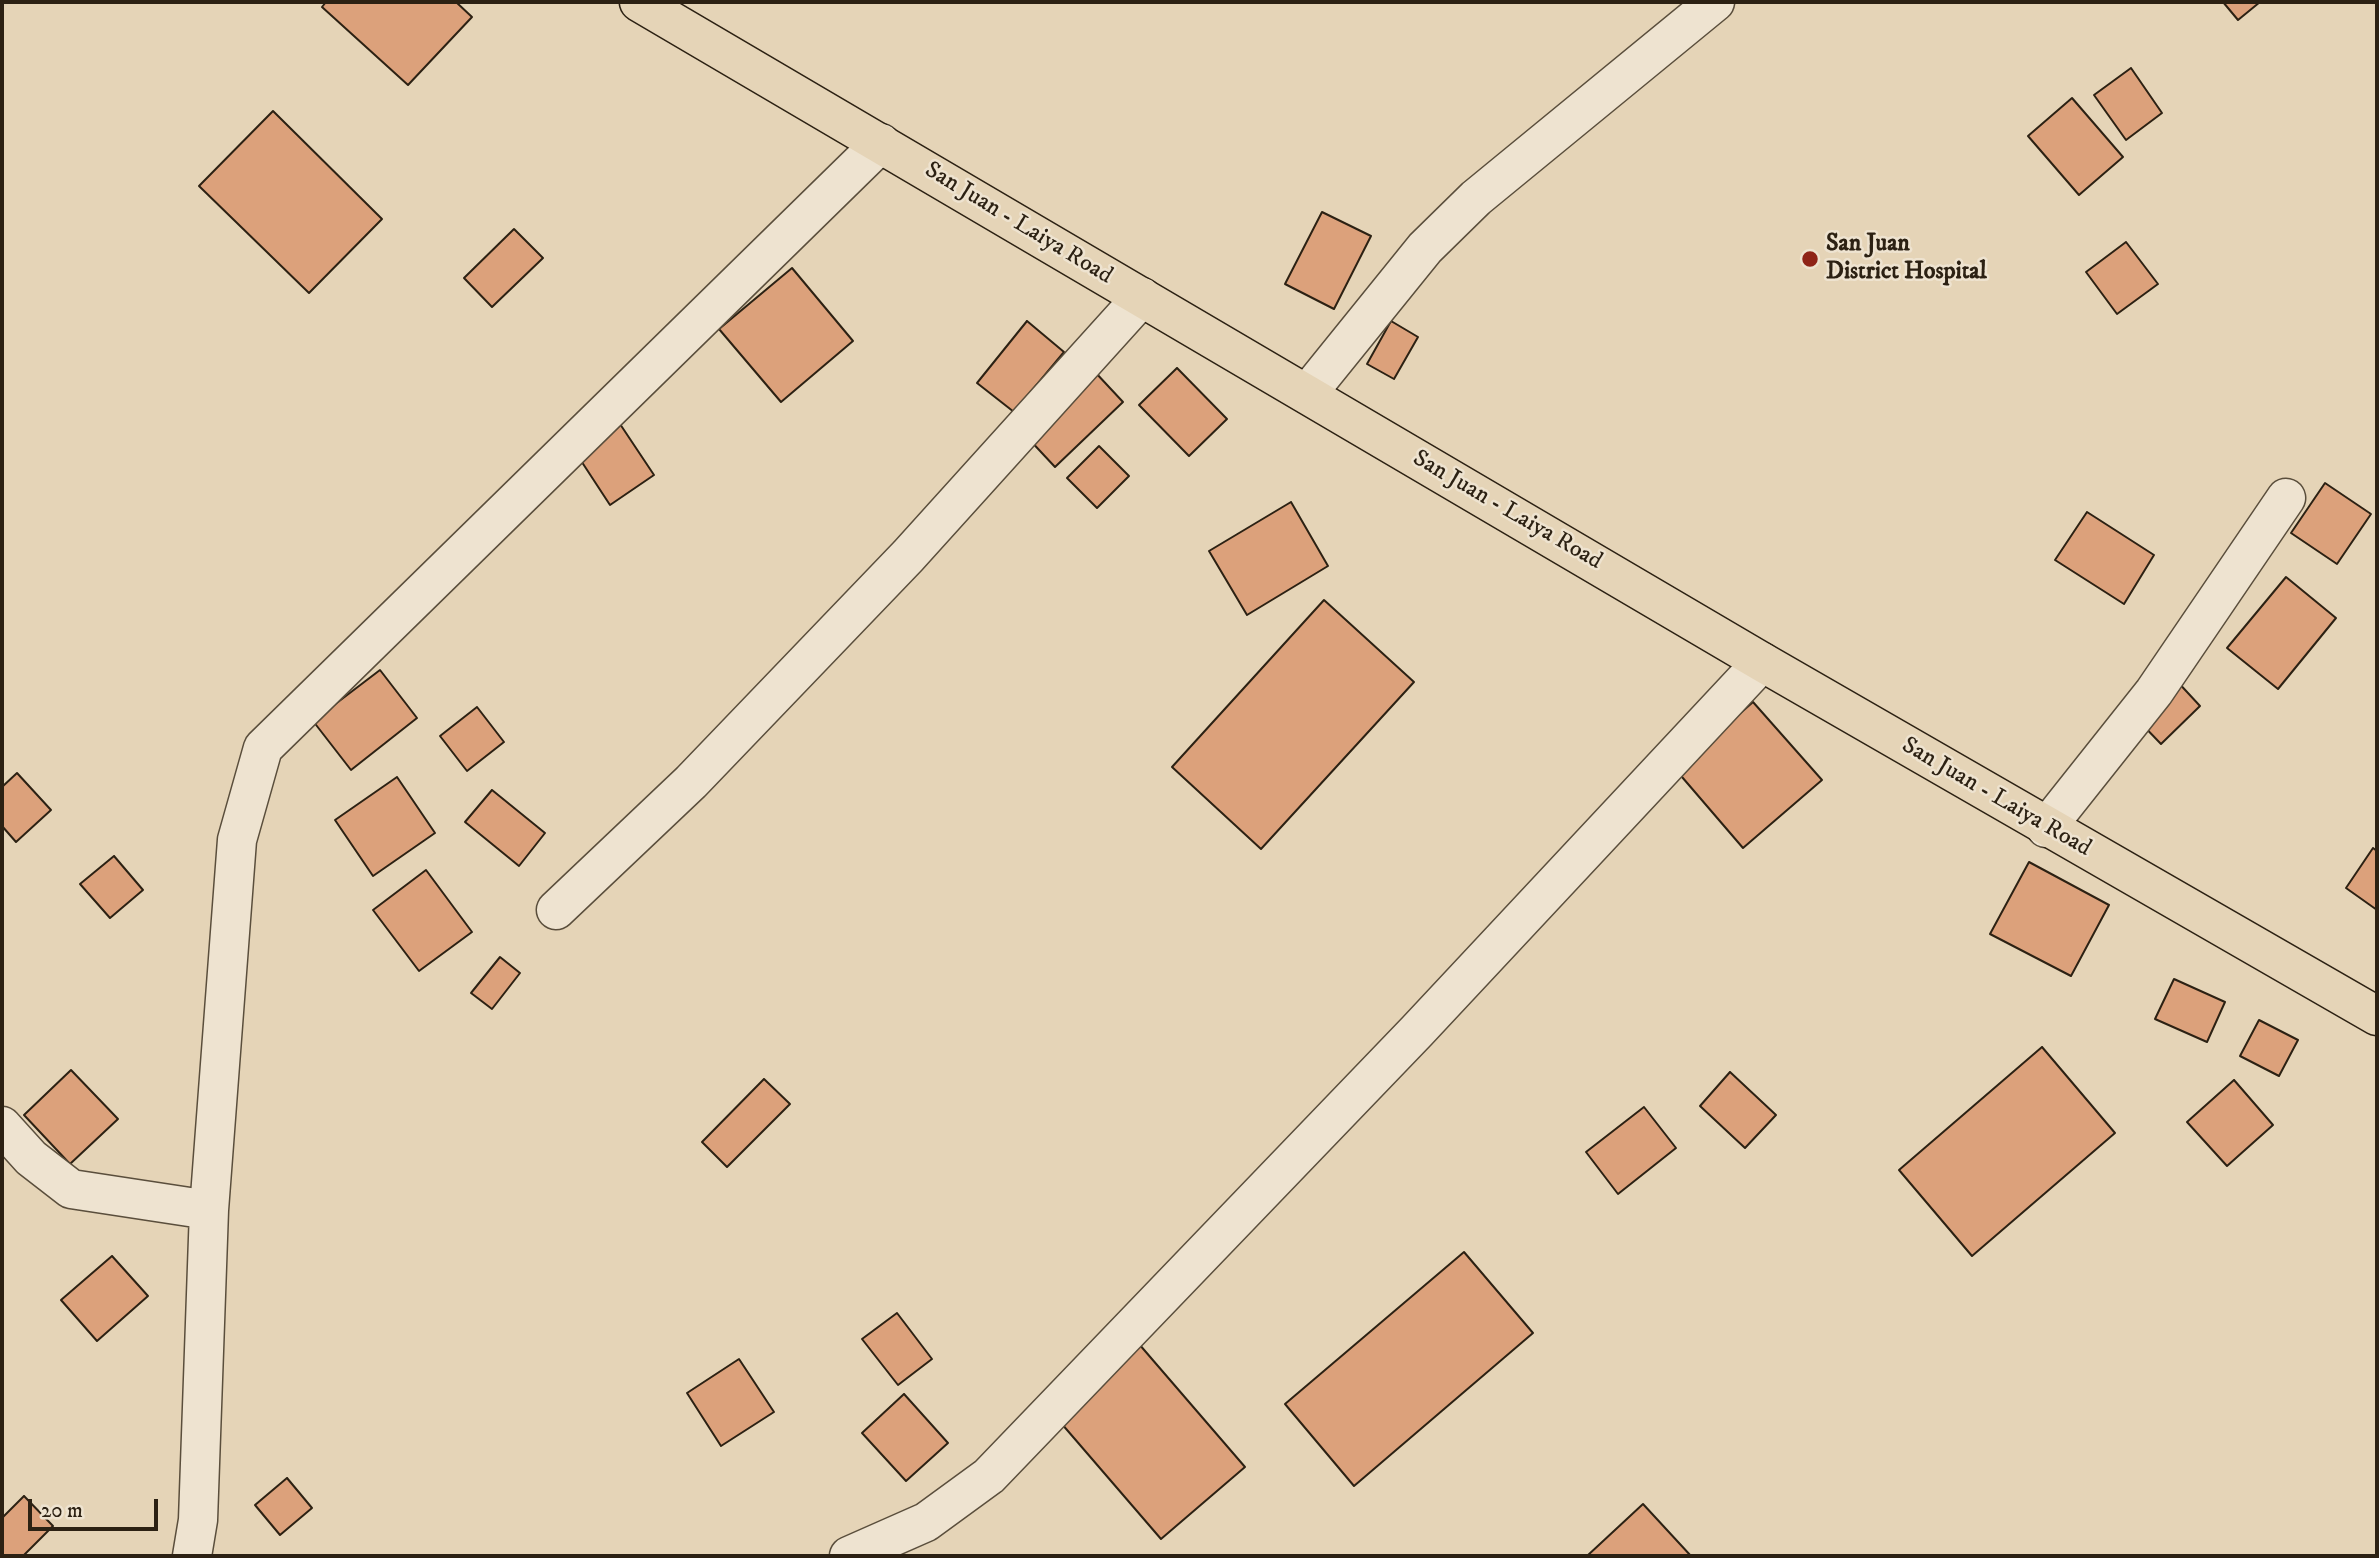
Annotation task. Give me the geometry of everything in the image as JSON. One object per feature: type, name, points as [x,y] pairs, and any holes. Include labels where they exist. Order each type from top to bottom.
[{"type":"main road","name":"San Juan - Laiya Road","points":[[639,2],[2046,828],[2377,1016]]},
{"type":"street","points":[[1307,394],[1425,248],[1476,198],[1714,2]]},
{"type":"street","points":[[192,1556],[198,1520],[209,1210],[237,840],[263,748],[881,143]]},
{"type":"street","points":[[556,910],[691,782],[908,556],[1142,298]]},
{"type":"street","points":[[2046,828],[2154,692],[2286,498]]},
{"type":"street","points":[[849,1556],[926,1522],[989,1476],[1417,1031],[1762,662]]},
{"type":"street","points":[[2,1126],[31,1158],[71,1189],[209,1210]]},
{"type":"building","points":[[326,2],[456,2],[472,17],[408,85],[322,7]]},
{"type":"building","points":[[2223,2],[2260,2],[2238,20]]},
{"type":"building","points":[[2131,68],[2162,113],[2126,140],[2094,95]]},
{"type":"building","points":[[2072,98],[2123,157],[2079,195],[2028,136]]},
{"type":"building","points":[[273,111],[382,219],[309,293],[199,186]]},
{"type":"building","points":[[1322,212],[1371,236],[1334,309],[1285,284]]},
{"type":"building","points":[[514,229],[543,258],[492,307],[464,278]]},
{"type":"building","points":[[2126,242],[2158,284],[2117,314],[2086,272]]},
{"type":"building","points":[[792,268],[853,341],[781,402],[719,329]]},
{"type":"building","points":[[1027,321],[1064,352],[1014,412],[977,383]]},
{"type":"building","points":[[1391,321],[1418,337],[1394,379],[1367,364]]},
{"type":"building","points":[[1177,368],[1227,419],[1189,456],[1139,405]]},
{"type":"building","points":[[1095,372],[1123,402],[1055,467],[1027,437]]},
{"type":"building","points":[[618,421],[654,475],[610,505],[574,450]]},
{"type":"building","points":[[1099,446],[1129,476],[1097,508],[1067,478]]},
{"type":"building","points":[[2325,483],[2371,514],[2337,564],[2291,533]]},
{"type":"building","points":[[1291,502],[1328,566],[1247,615],[1209,551]]},
{"type":"building","points":[[2087,512],[2154,555],[2124,604],[2055,560]]},
{"type":"building","points":[[2286,577],[2336,618],[2278,689],[2227,648]]},
{"type":"building","points":[[1324,600],[1414,682],[1261,849],[1172,767]]},
{"type":"building","points":[[380,670],[417,718],[351,770],[313,721]]},
{"type":"building","points":[[2175,679],[2200,706],[2161,744],[2136,718]]},
{"type":"building","points":[[1753,702],[1822,780],[1743,848],[1676,770]]},
{"type":"building","points":[[477,707],[504,742],[467,771],[440,736]]},
{"type":"building","points":[[17,773],[51,810],[16,842],[2,826],[2,787]]},
{"type":"building","points":[[397,777],[435,833],[373,876],[335,820]]},
{"type":"building","points":[[492,790],[545,833],[519,866],[465,822]]},
{"type":"building","points":[[2373,848],[2377,851],[2377,910],[2346,888]]},
{"type":"building","points":[[114,856],[143,890],[110,918],[80,884]]},
{"type":"building","points":[[2029,862],[2109,905],[2071,976],[1990,934]]},
{"type":"building","points":[[426,870],[472,932],[419,971],[373,910]]},
{"type":"building","points":[[500,957],[520,973],[492,1009],[471,993]]},
{"type":"building","points":[[2174,979],[2225,1002],[2207,1042],[2155,1019]]},
{"type":"building","points":[[2259,1020],[2298,1040],[2279,1076],[2240,1056]]},
{"type":"building","points":[[2042,1047],[2115,1133],[1972,1256],[1899,1170]]},
{"type":"building","points":[[71,1070],[118,1119],[70,1164],[24,1115]]},
{"type":"building","points":[[1730,1072],[1776,1115],[1745,1148],[1700,1106]]},
{"type":"building","points":[[764,1079],[790,1104],[727,1167],[702,1142]]},
{"type":"building","points":[[2234,1080],[2273,1125],[2227,1166],[2187,1122]]},
{"type":"building","points":[[1644,1107],[1676,1148],[1618,1194],[1586,1152]]},
{"type":"building","points":[[1464,1252],[1533,1333],[1354,1486],[1285,1404]]},
{"type":"building","points":[[112,1256],[148,1296],[97,1341],[61,1300]]},
{"type":"building","points":[[897,1313],[932,1359],[898,1385],[862,1339]]},
{"type":"building","points":[[1139,1344],[1245,1467],[1161,1539],[1055,1416]]},
{"type":"building","points":[[739,1359],[774,1412],[721,1446],[687,1393]]},
{"type":"building","points":[[904,1394],[948,1443],[906,1481],[862,1433]]},
{"type":"building","points":[[287,1478],[312,1508],[280,1535],[255,1505]]},
{"type":"building","points":[[24,1496],[53,1526],[23,1556],[2,1556],[2,1518]]},
{"type":"building","points":[[1643,1504],[1691,1556],[1587,1556]]},
{"type":"place","name":"San Juan District Hospital","points":[[1810,259]]}]
